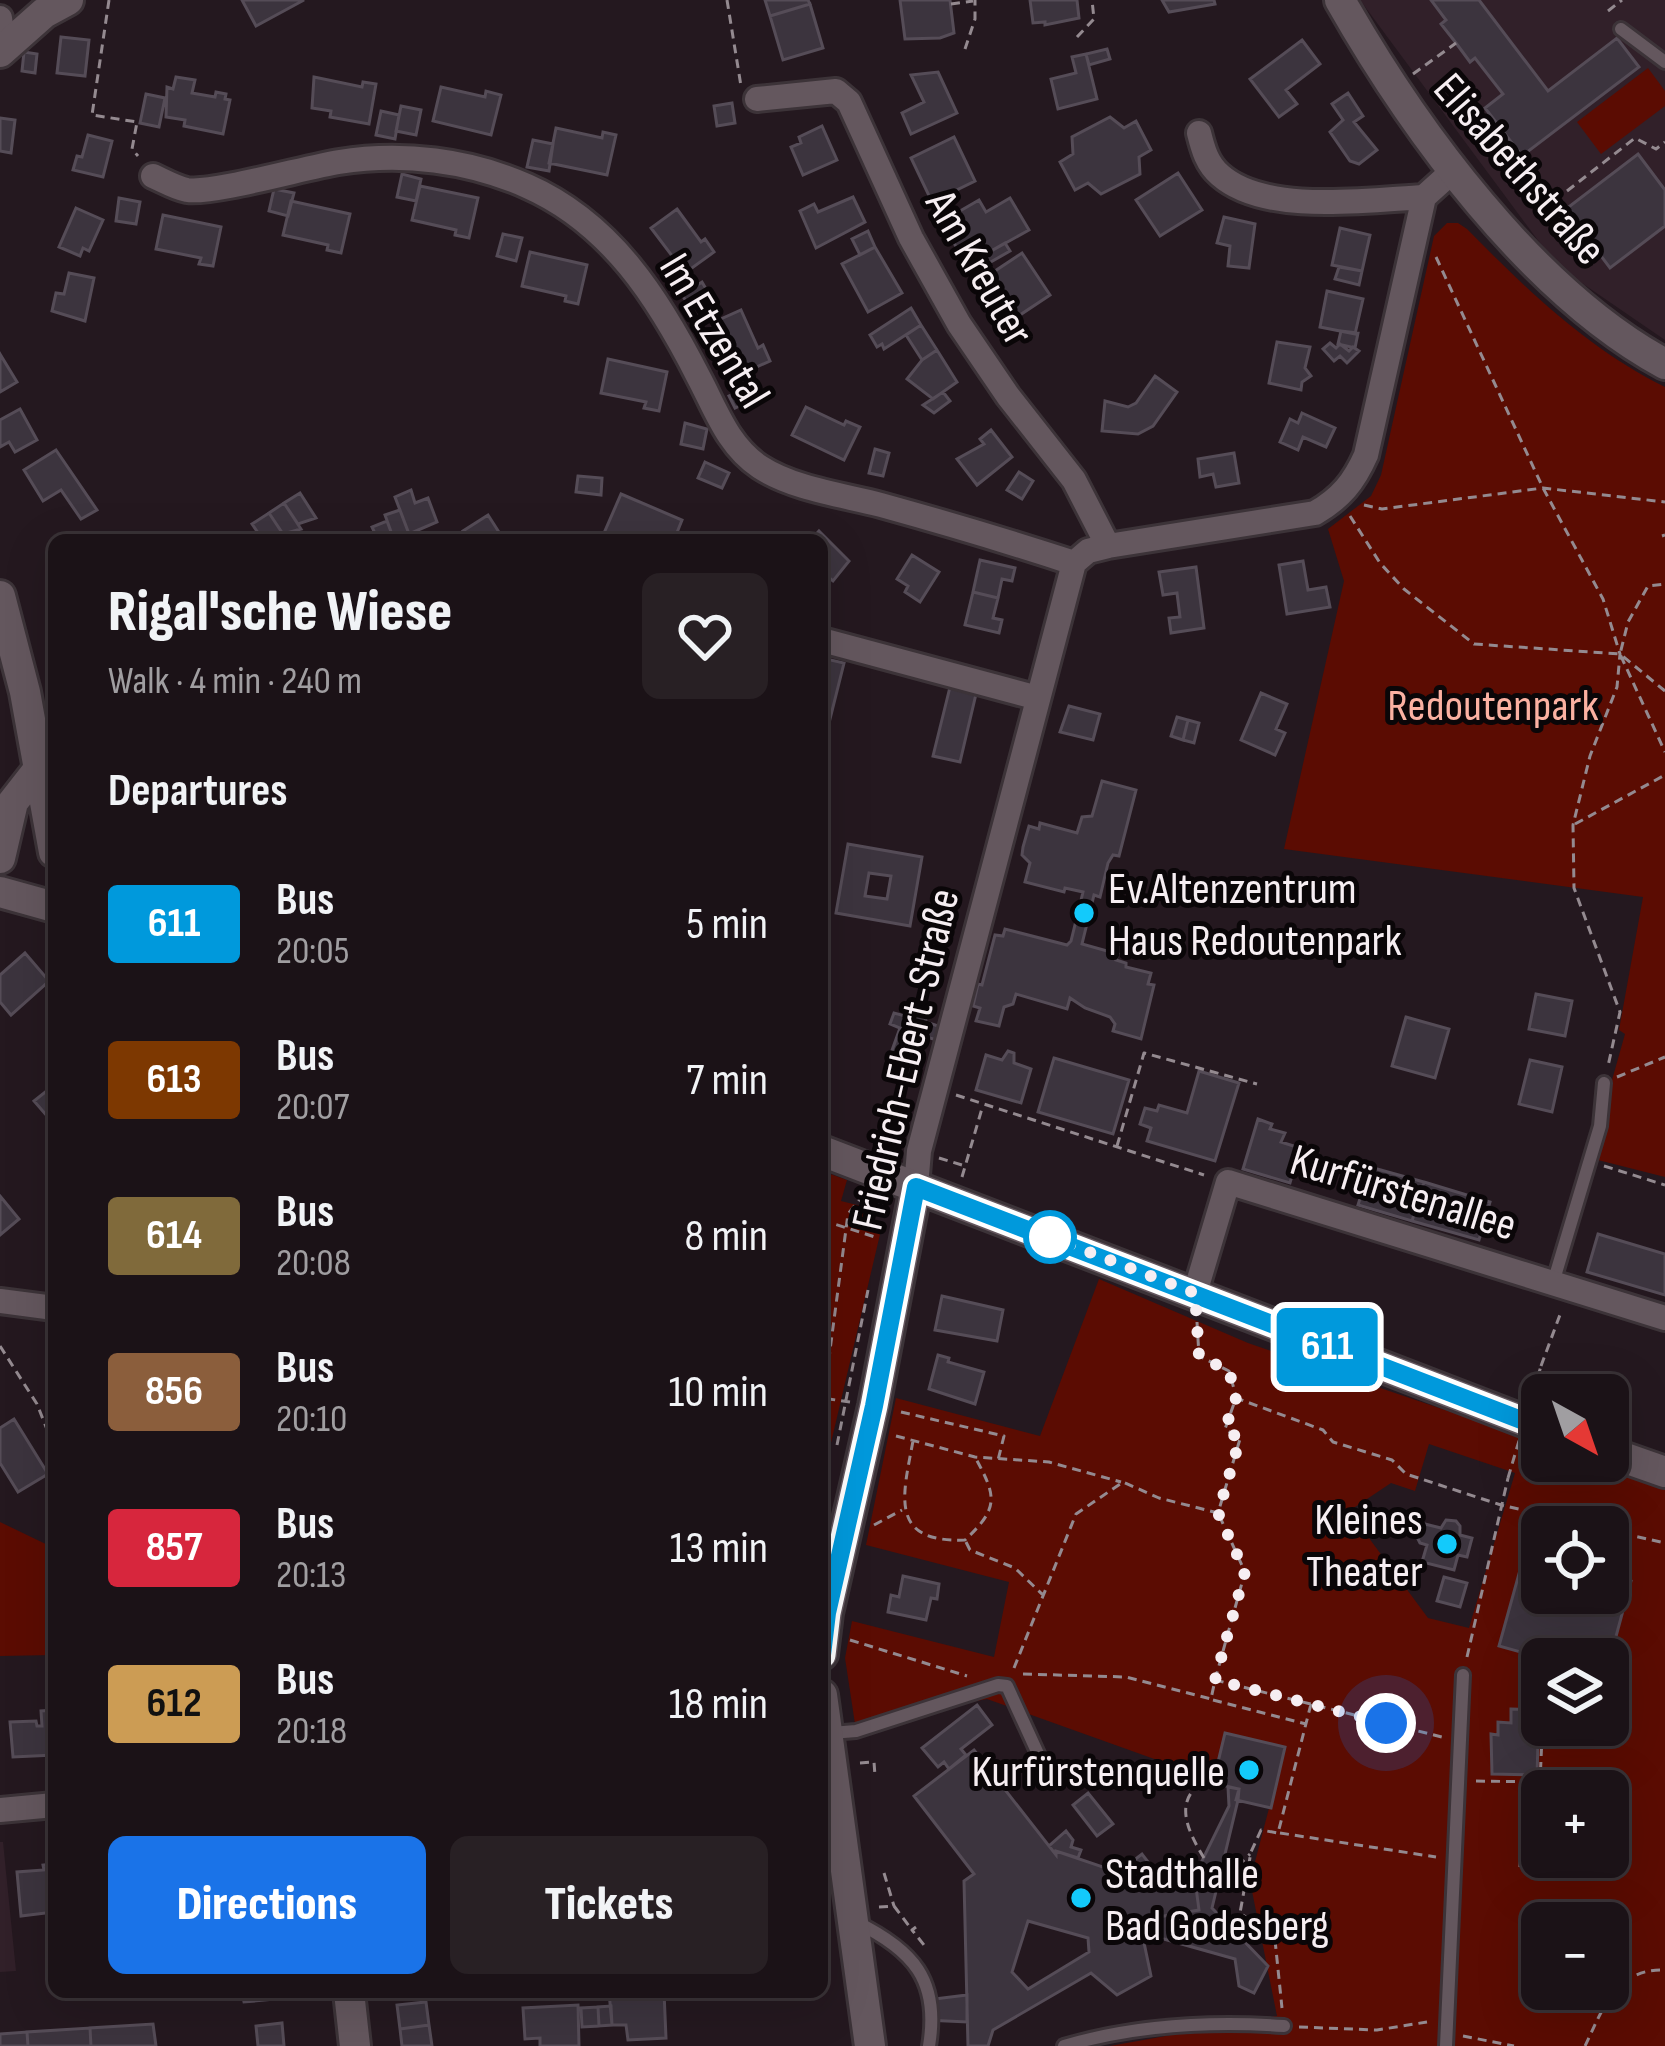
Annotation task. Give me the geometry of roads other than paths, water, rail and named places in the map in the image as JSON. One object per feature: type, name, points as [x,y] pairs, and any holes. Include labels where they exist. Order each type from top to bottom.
[{"type":"street","points":[[1,39],[68,0]]},
{"type":"street","name":"Elisabethstraße","points":[[1340,0],[1400,98],[1518,245],[1601,326],[1665,364]]},
{"type":"street","name":"Am Kreuter","points":[[757,99],[836,91],[849,102],[910,238],[958,325],[1075,480],[1108,546]]},
{"type":"street","points":[[1199,133],[1210,164],[1244,190],[1339,202],[1424,197]]},
{"type":"street","name":"Im Etzental","points":[[153,176],[190,190],[343,161],[385,158],[465,164],[526,185],[566,207],[633,268],[664,310],[721,424],[760,468],[1074,562]]},
{"type":"street","points":[[1074,562],[1088,550],[1315,513],[1339,499],[1366,455],[1424,197],[1455,169]]},
{"type":"street","name":"Friedrich-Ebert-Straße","points":[[828,1610],[859,1404],[916,1187],[919,1151],[1074,562]]},
{"type":"street","points":[[0,596],[26,692],[48,821]]},
{"type":"street","points":[[828,642],[1037,698]]},
{"type":"street","points":[[0,858],[14,802],[38,770]]},
{"type":"street","points":[[0,892],[48,905]]},
{"type":"street","points":[[828,1153],[1521,1420]]},
{"type":"street","name":"Kurfürstenallee","points":[[1195,1293],[1228,1182],[1665,1318]]},
{"type":"street","points":[[0,1300],[48,1307]]},
{"type":"street","points":[[1629,1459],[1665,1472]]},
{"type":"street","points":[[828,1760],[870,2046]]},
{"type":"street","points":[[0,1810],[48,1806]]},
{"type":"street","points":[[350,1998],[355,2046]]},
{"type":"lane","points":[[1621,29],[1665,62]]},
{"type":"lane","points":[[1561,1286],[1600,1126],[1604,1083]]},
{"type":"lane","points":[[1446,2040],[1463,1675]]},
{"type":"lane","points":[[828,1734],[856,1730],[1002,1685],[1045,1769],[1057,1782]]},
{"type":"lane","points":[[852,1914],[893,1941],[918,1966],[935,2011],[929,2046]]},
{"type":"lane","points":[[1064,2046],[1122,2031],[1243,2023],[1284,2026]]},
{"type":"place","name":"Ev.Altenzentrum Haus Redoutenpark","points":[[1084,913]]},
{"type":"place","name":"Kleines Theater","points":[[1447,1544]]},
{"type":"place","name":"Kurfürstenquelle","points":[[1249,1770]]},
{"type":"place","name":"Stadthalle Bad Godesberg","points":[[1081,1898]]},
{"type":"park label","name":"Redoutenpark","points":[[1493,704]]}]
